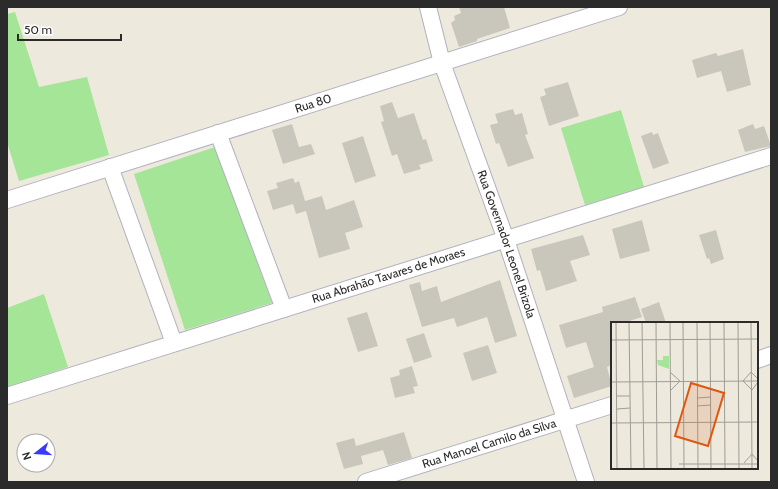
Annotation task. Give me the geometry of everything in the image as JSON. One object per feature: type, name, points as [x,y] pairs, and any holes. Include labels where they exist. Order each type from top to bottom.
[{"type":"street","name":"Rua Governador Leonel Brizola","points":[[428,7],[442,62],[505,237],[586,482]]},
{"type":"street","name":"Rua 80","points":[[7,200],[619,7]]},
{"type":"street","points":[[218,133],[284,309]]},
{"type":"street","name":"Rua Abrahão Tavares de Moraes","points":[[7,396],[284,309],[505,237],[771,156]]},
{"type":"street","points":[[110,167],[174,343]]},
{"type":"street","points":[[758,360],[771,355]]},
{"type":"street","name":"Rua Manoel Camilo da Silva","points":[[366,482],[611,405]]},
{"type":"green space","points":[[15,12],[39,87],[87,77],[109,155],[19,181],[7,142],[7,14]]},
{"type":"green space","points":[[621,110],[644,187],[585,205],[561,128]]},
{"type":"green space","points":[[215,147],[272,303],[185,330],[134,174]]},
{"type":"green space","points":[[44,294],[68,367],[7,387],[7,308]]},
{"type":"building","points":[[459,7],[504,7],[510,28],[477,39],[477,41],[459,47],[451,23],[455,20],[454,16],[461,13]]},
{"type":"building","points":[[743,49],[751,85],[727,92],[721,71],[697,78],[692,60],[716,53],[718,56]]},
{"type":"building","points":[[568,82],[579,116],[549,126],[540,97],[546,95],[544,89]]},
{"type":"building","points":[[392,102],[398,118],[414,113],[423,140],[426,139],[433,161],[419,165],[421,169],[404,174],[397,154],[392,156],[381,122],[384,121],[380,106]]},
{"type":"building","points":[[513,109],[515,115],[522,113],[528,134],[525,135],[534,158],[508,167],[499,143],[496,144],[490,125],[498,123],[495,114]]},
{"type":"building","points":[[292,124],[299,147],[311,144],[315,154],[283,164],[272,130]]},
{"type":"building","points":[[753,124],[755,129],[764,126],[771,146],[745,152],[738,130]]},
{"type":"building","points":[[652,132],[653,135],[658,133],[669,163],[653,169],[641,136]]},
{"type":"building","points":[[363,136],[376,176],[355,183],[342,143]]},
{"type":"building","points":[[293,178],[295,183],[299,181],[305,201],[322,196],[326,210],[354,200],[363,227],[345,233],[350,249],[319,258],[306,211],[296,214],[293,204],[273,210],[267,191],[278,188],[276,183]]},
{"type":"building","points":[[642,220],[650,251],[620,259],[612,229]]},
{"type":"building","points":[[716,230],[724,259],[711,264],[709,258],[707,259],[699,235]]},
{"type":"building","points":[[583,235],[590,255],[570,261],[577,281],[546,291],[540,270],[537,271],[531,249]]},
{"type":"building","points":[[500,280],[517,336],[495,343],[487,317],[457,327],[454,318],[422,327],[409,285],[420,282],[422,291],[437,286],[441,302]]},
{"type":"building","points":[[635,297],[642,317],[626,322],[611,322],[611,365],[607,367],[611,386],[574,398],[567,376],[594,367],[586,342],[566,348],[559,325],[603,312],[602,307]]},
{"type":"building","points":[[659,302],[666,322],[646,322],[641,309]]},
{"type":"building","points":[[367,312],[378,346],[358,352],[347,318]]},
{"type":"building","points":[[424,333],[432,357],[414,363],[406,339]]},
{"type":"building","points":[[488,345],[497,373],[472,381],[463,353]]},
{"type":"building","points":[[412,366],[418,386],[413,387],[415,393],[395,398],[390,378],[400,375],[399,370]]},
{"type":"building","points":[[404,432],[412,458],[388,465],[383,450],[361,456],[363,464],[344,469],[336,443],[354,438],[356,446]]}]
